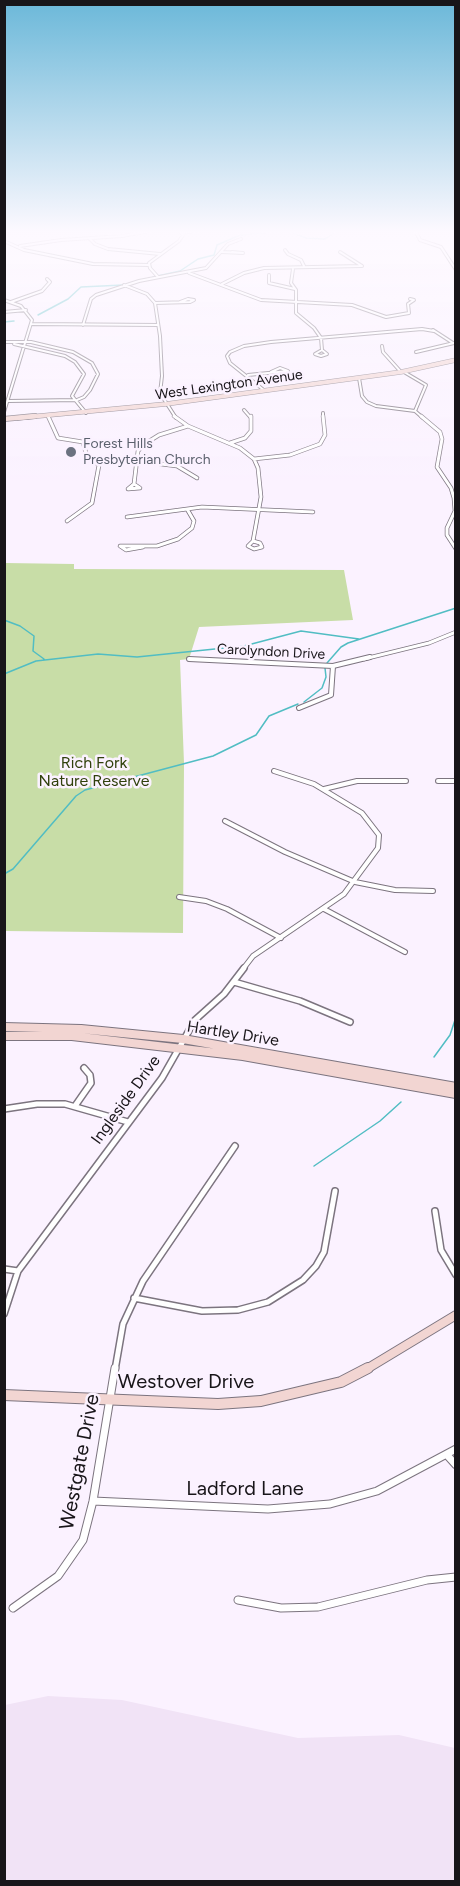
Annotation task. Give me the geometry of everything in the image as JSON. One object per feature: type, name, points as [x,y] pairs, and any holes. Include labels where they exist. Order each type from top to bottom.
[{"type":"street","points":[[4,412],[32,318]]},
{"type":"street","points":[[83,325],[85,318]]},
{"type":"street","points":[[157,318],[162,376],[159,390],[166,404],[177,419],[230,444],[254,459],[258,468],[261,497],[253,541]]},
{"type":"street","points":[[300,318],[314,327],[321,338],[322,350]]},
{"type":"street","points":[[32,324],[158,324]]},
{"type":"street","points":[[265,390],[230,363],[227,356],[230,352],[254,344],[424,329],[434,331],[452,342]]},
{"type":"street","points":[[5,342],[26,342],[73,352],[92,363],[98,371],[97,378],[84,397],[77,400],[8,401]]},
{"type":"street","points":[[5,342],[65,356],[81,368],[84,374],[72,396],[86,413]]},
{"type":"street","points":[[416,352],[452,342]]},
{"type":"street","points":[[382,346],[383,352],[402,372],[426,385],[415,411]]},
{"type":"street","name":"West Lexington Avenue","points":[[4,419],[166,404],[402,372],[456,360]]},
{"type":"street","points":[[248,375],[271,372]]},
{"type":"street","points":[[359,378],[362,396],[367,402],[381,407],[415,411],[435,426],[441,435],[437,467],[451,488],[454,498],[455,511],[447,528],[447,535],[456,549]]},
{"type":"street","points":[[402,408],[416,406]]},
{"type":"street","points":[[230,444],[245,438],[251,431],[250,416],[244,410]]},
{"type":"street","points":[[254,459],[290,454],[320,444],[325,435],[323,413]]},
{"type":"street","points":[[48,416],[58,438],[83,442],[87,457],[99,465],[92,503],[67,521]]},
{"type":"street","points":[[134,484],[138,451],[149,440],[188,426]]},
{"type":"street","points":[[137,460],[177,466],[197,478]]},
{"type":"street","points":[[127,517],[216,507],[313,512]]},
{"type":"street","points":[[142,548],[127,544],[120,546],[126,550],[142,548],[167,544],[186,534],[192,528],[194,521],[188,509]]},
{"type":"street","name":"Carolyndon Drive","points":[[189,659],[333,666],[429,643],[456,632]]},
{"type":"street","points":[[299,708],[331,695],[333,666]]},
{"type":"street","name":"Ingleside Drive","points":[[4,1314],[18,1271],[162,1078],[195,1020],[234,982],[254,956],[344,894],[378,848],[379,835],[362,813],[314,784],[274,771]]},
{"type":"street","points":[[324,789],[357,781],[406,781]]},
{"type":"street","points":[[438,782],[456,782]]},
{"type":"street","points":[[225,820],[285,852],[355,882],[395,890],[433,891]]},
{"type":"street","points":[[179,897],[206,901],[227,909],[281,938]]},
{"type":"street","points":[[324,909],[405,952]]},
{"type":"street","points":[[234,982],[300,1001],[350,1022]]},
{"type":"street","name":"Hartley Drive","points":[[4,1027],[81,1029],[183,1039],[456,1087]]},
{"type":"street","name":"Hartley Drive","points":[[4,1036],[72,1036],[243,1056],[456,1094]]},
{"type":"street","points":[[75,1106],[91,1083],[90,1075],[84,1068]]},
{"type":"street","points":[[4,1109],[47,1103],[75,1106],[128,1122]]},
{"type":"street","name":"Westgate Drive","points":[[13,1608],[58,1576],[83,1540],[93,1501],[123,1324],[134,1298],[235,1146]]},
{"type":"street","points":[[134,1298],[202,1311],[238,1310],[268,1302],[303,1280],[324,1252],[335,1191]]},
{"type":"street","points":[[435,1211],[441,1250],[456,1275]]},
{"type":"street","points":[[4,1269],[18,1271]]},
{"type":"street","name":"Westover Drive","points":[[4,1395],[218,1404],[261,1401],[341,1382],[362,1372],[456,1315]]},
{"type":"street","name":"Ladford Lane","points":[[93,1501],[268,1509],[330,1504],[376,1491],[456,1449]]},
{"type":"street","points":[[447,1455],[456,1465]]},
{"type":"street","points":[[238,1600],[281,1608],[318,1607],[427,1580],[456,1577]]},
{"type":"shaded area","points":[[48,1696],[122,1700],[298,1738],[399,1735],[455,1748],[455,1879],[450,1882],[5,1881],[5,1705]]},
{"type":"green space","name":"Rich Fork Nature Reserve","points":[[5,563],[74,564],[74,569],[344,570],[353,620],[199,627],[189,659],[180,660],[184,763],[183,933],[5,931]]},
{"type":"waterway","points":[[4,322],[14,321]]},
{"type":"waterway","points":[[327,663],[341,647],[348,643],[456,608]]},
{"type":"waterway","points":[[4,620],[20,626],[34,636],[33,651],[44,659]]},
{"type":"waterway","points":[[4,674],[36,661],[98,654],[137,657],[244,646],[301,631],[359,639]]},
{"type":"waterway","points":[[304,702],[322,688],[326,677],[325,668]]},
{"type":"waterway","points":[[4,874],[13,869],[76,796],[85,790],[213,756],[256,735],[269,716],[298,704]]},
{"type":"waterway","points":[[434,1057],[450,1035],[455,1020],[456,993]]},
{"type":"waterway","points":[[314,1166],[380,1121],[401,1102]]},
{"type":"place","name":"Forest Hills Presbyterian Church","points":[[71,452]]}]
